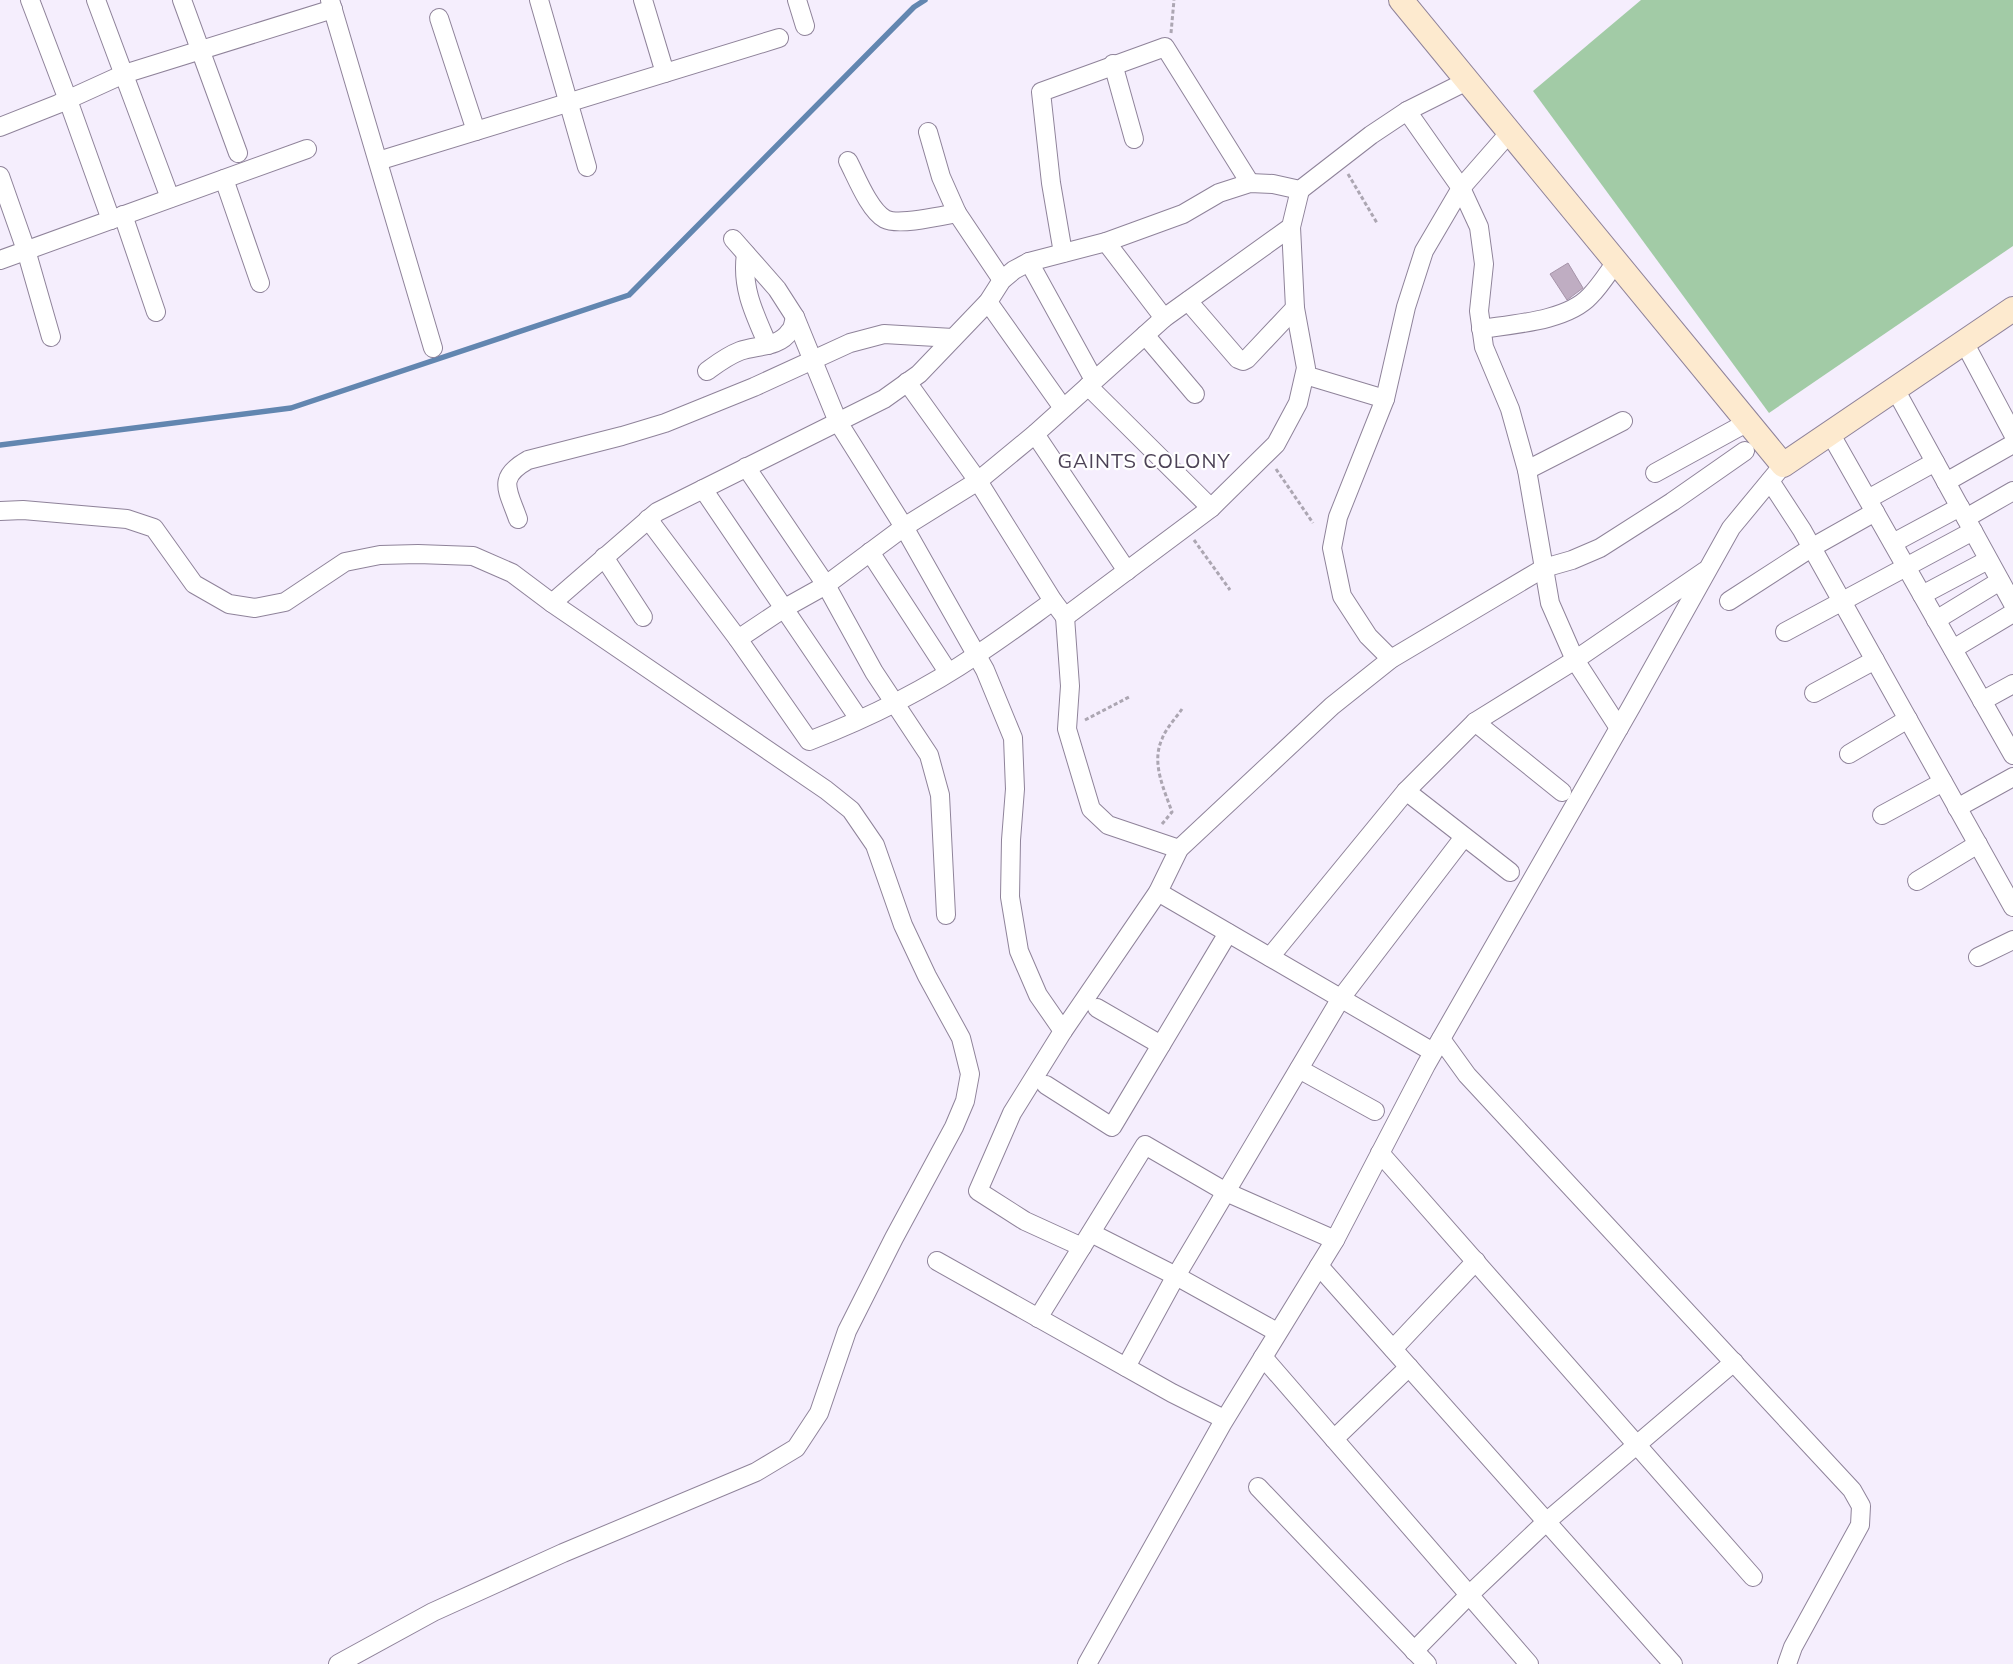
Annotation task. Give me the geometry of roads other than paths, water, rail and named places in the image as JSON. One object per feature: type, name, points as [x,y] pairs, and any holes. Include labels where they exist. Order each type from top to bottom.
[{"type":"street","points":[[30,0],[68,100],[156,312]]},
{"type":"street","points":[[96,0],[170,198]]},
{"type":"street","points":[[182,0],[238,153]]},
{"type":"street","points":[[539,0],[587,167]]},
{"type":"street","points":[[643,0],[665,73]]},
{"type":"street","points":[[797,0],[805,26]]},
{"type":"street","points":[[1401,0],[1748,422],[1777,473],[1812,548],[2013,907]]},
{"type":"street","points":[[0,127],[68,100],[124,74],[331,5],[433,348]]},
{"type":"street","points":[[439,18],[476,131]]},
{"type":"street","points":[[378,161],[779,38]]},
{"type":"street","points":[[1063,252],[1051,183],[1042,92],[1113,64],[1165,47],[1250,182]]},
{"type":"street","points":[[1113,64],[1134,139]]},
{"type":"street","points":[[1066,617],[1211,508],[1276,444],[1298,403],[1306,368],[1295,308],[1291,227],[1300,190],[1338,158],[1370,135],[1408,111],[1467,81]]},
{"type":"street","points":[[1408,111],[1461,188],[1479,227],[1484,264],[1479,311],[1484,347],[1510,409],[1527,470],[1550,603],[1575,660],[1619,728]]},
{"type":"street","points":[[928,132],[942,177],[957,213],[1002,280]]},
{"type":"street","points":[[1391,659],[1368,636],[1342,596],[1332,548],[1338,518],[1385,399],[1406,307],[1424,251],[1461,188],[1510,132]]},
{"type":"street","points":[[0,260],[307,149]]},
{"type":"street","points":[[848,160],[875,210],[886,220],[898,221],[957,213]]},
{"type":"street","points":[[0,176],[26,250],[51,337]]},
{"type":"street","points":[[224,179],[260,283]]},
{"type":"street","points":[[552,602],[657,512],[884,399],[919,374],[988,302],[1002,280],[1014,270],[1029,262],[1106,242],[1183,214],[1220,193],[1250,182],[1273,184],[1300,190]]},
{"type":"street","points":[[738,639],[783,608],[826,585],[904,527],[978,481],[1035,434],[1164,318],[1291,227]]},
{"type":"street","points":[[733,239],[777,289],[795,317],[838,422],[904,527],[985,670],[1013,738],[1015,789],[1011,840],[1010,897],[1019,952],[1038,995],[1062,1031]]},
{"type":"street","points":[[1106,242],[1164,318]]},
{"type":"street","points":[[746,254],[744,268],[746,290],[768,345]]},
{"type":"street","points":[[1029,262],[1091,383],[1211,508]]},
{"type":"street","points":[[1481,329],[1530,321],[1567,312],[1590,297],[1616,262]]},
{"type":"street","points":[[1188,301],[1238,359],[1243,360],[1247,359],[1295,308]]},
{"type":"street","points":[[988,302],[1063,408]]},
{"type":"street","points":[[1088,1664],[1224,1420],[1335,1240],[1437,1046],[1731,528],[1777,473],[1830,433],[2013,309]]},
{"type":"street","points":[[707,371],[725,357],[742,350],[780,341],[790,332],[795,317]]},
{"type":"street","points":[[518,518],[506,484],[509,475],[517,466],[528,460],[665,423],[754,387],[850,343],[884,334],[953,338]]},
{"type":"street","points":[[1145,335],[1195,394]]},
{"type":"street","points":[[1964,342],[2013,434]]},
{"type":"street","points":[[1305,375],[1385,399]]},
{"type":"street","points":[[907,382],[978,481],[1053,602],[1066,617],[1070,686],[1066,729],[1091,809],[1108,825],[1179,849]]},
{"type":"street","points":[[1895,389],[2013,604]]},
{"type":"street","points":[[1527,470],[1623,421]]},
{"type":"street","points":[[1655,473],[1748,422]]},
{"type":"street","points":[[1830,433],[2013,755]]},
{"type":"street","points":[[1035,434],[1128,570]]},
{"type":"street","points":[[1946,482],[2013,444]]},
{"type":"street","points":[[1278,1332],[1176,1276],[1086,1240],[1026,1221],[978,1191],[1012,1114],[1062,1031],[1158,892],[1179,849],[1332,706],[1391,659],[1544,568],[1572,560],[1600,548],[1672,502],[1746,451]]},
{"type":"street","points":[[1728,601],[1812,548],[1935,462]]},
{"type":"street","points":[[746,467],[826,585],[874,672],[929,755],[940,795],[946,914]]},
{"type":"street","points":[[703,489],[859,719]]},
{"type":"street","points":[[1785,632],[1906,567],[1966,519],[2013,491]]},
{"type":"street","points":[[0,511],[24,510],[128,519],[154,528],[194,584],[229,604],[255,608],[285,602],[345,562],[380,555],[474,556],[512,573],[826,790],[851,810],[875,845],[903,924],[927,976],[961,1038],[970,1074],[965,1101],[954,1126],[847,1331],[819,1413],[796,1448],[756,1472],[563,1553],[433,1612],[338,1664]]},
{"type":"street","points":[[648,519],[738,639],[809,741],[894,703],[977,655],[1053,602]]},
{"type":"street","points":[[1893,543],[1966,519]]},
{"type":"street","points":[[870,552],[948,672]]},
{"type":"street","points":[[604,557],[644,617]]},
{"type":"street","points":[[1922,595],[1988,560]]},
{"type":"street","points":[[1270,957],[1406,791],[1475,722],[1575,660],[1707,570]]},
{"type":"street","points":[[1936,620],[2000,581]]},
{"type":"street","points":[[1953,649],[2013,613]]},
{"type":"street","points":[[1814,693],[1875,660]]},
{"type":"street","points":[[1982,701],[2013,684]]},
{"type":"street","points":[[1849,754],[1908,719]]},
{"type":"street","points":[[1475,722],[1562,792]]},
{"type":"street","points":[[1957,808],[2013,777]]},
{"type":"street","points":[[1882,815],[1943,782]]},
{"type":"street","points":[[1406,791],[1510,872]]},
{"type":"street","points":[[1126,1368],[1176,1276],[1341,998],[1464,836]]},
{"type":"street","points":[[1917,881],[1978,844]]},
{"type":"street","points":[[1158,892],[1341,998],[1437,1046],[1467,1075],[1852,1490],[1860,1506],[1860,1525],[1793,1648],[1787,1664]]},
{"type":"street","points":[[1046,1085],[1112,1127],[1228,933]]},
{"type":"street","points":[[1978,957],[2013,940]]},
{"type":"street","points":[[1097,1008],[1161,1045]]},
{"type":"street","points":[[1299,1069],[1375,1111]]},
{"type":"street","points":[[1038,1318],[1145,1145],[1226,1192],[1335,1240]]},
{"type":"street","points":[[1380,1152],[1753,1577]]},
{"type":"street","points":[[937,1261],[1126,1368],[1224,1420]]},
{"type":"street","points":[[1393,1349],[1476,1261]]},
{"type":"street","points":[[1319,1266],[1673,1664]]},
{"type":"street","points":[[1263,1357],[1529,1664]]},
{"type":"street","points":[[1414,1651],[1469,1595],[1546,1522],[1734,1362]]},
{"type":"street","points":[[1334,1438],[1409,1367]]},
{"type":"street","points":[[1258,1486],[1428,1664]]},
{"type":"waterway","points":[[0,445],[291,408],[629,295],[914,7],[925,0]]},
{"type":"district","name":"GAINTS COLONY","points":[[1144,460]]}]
